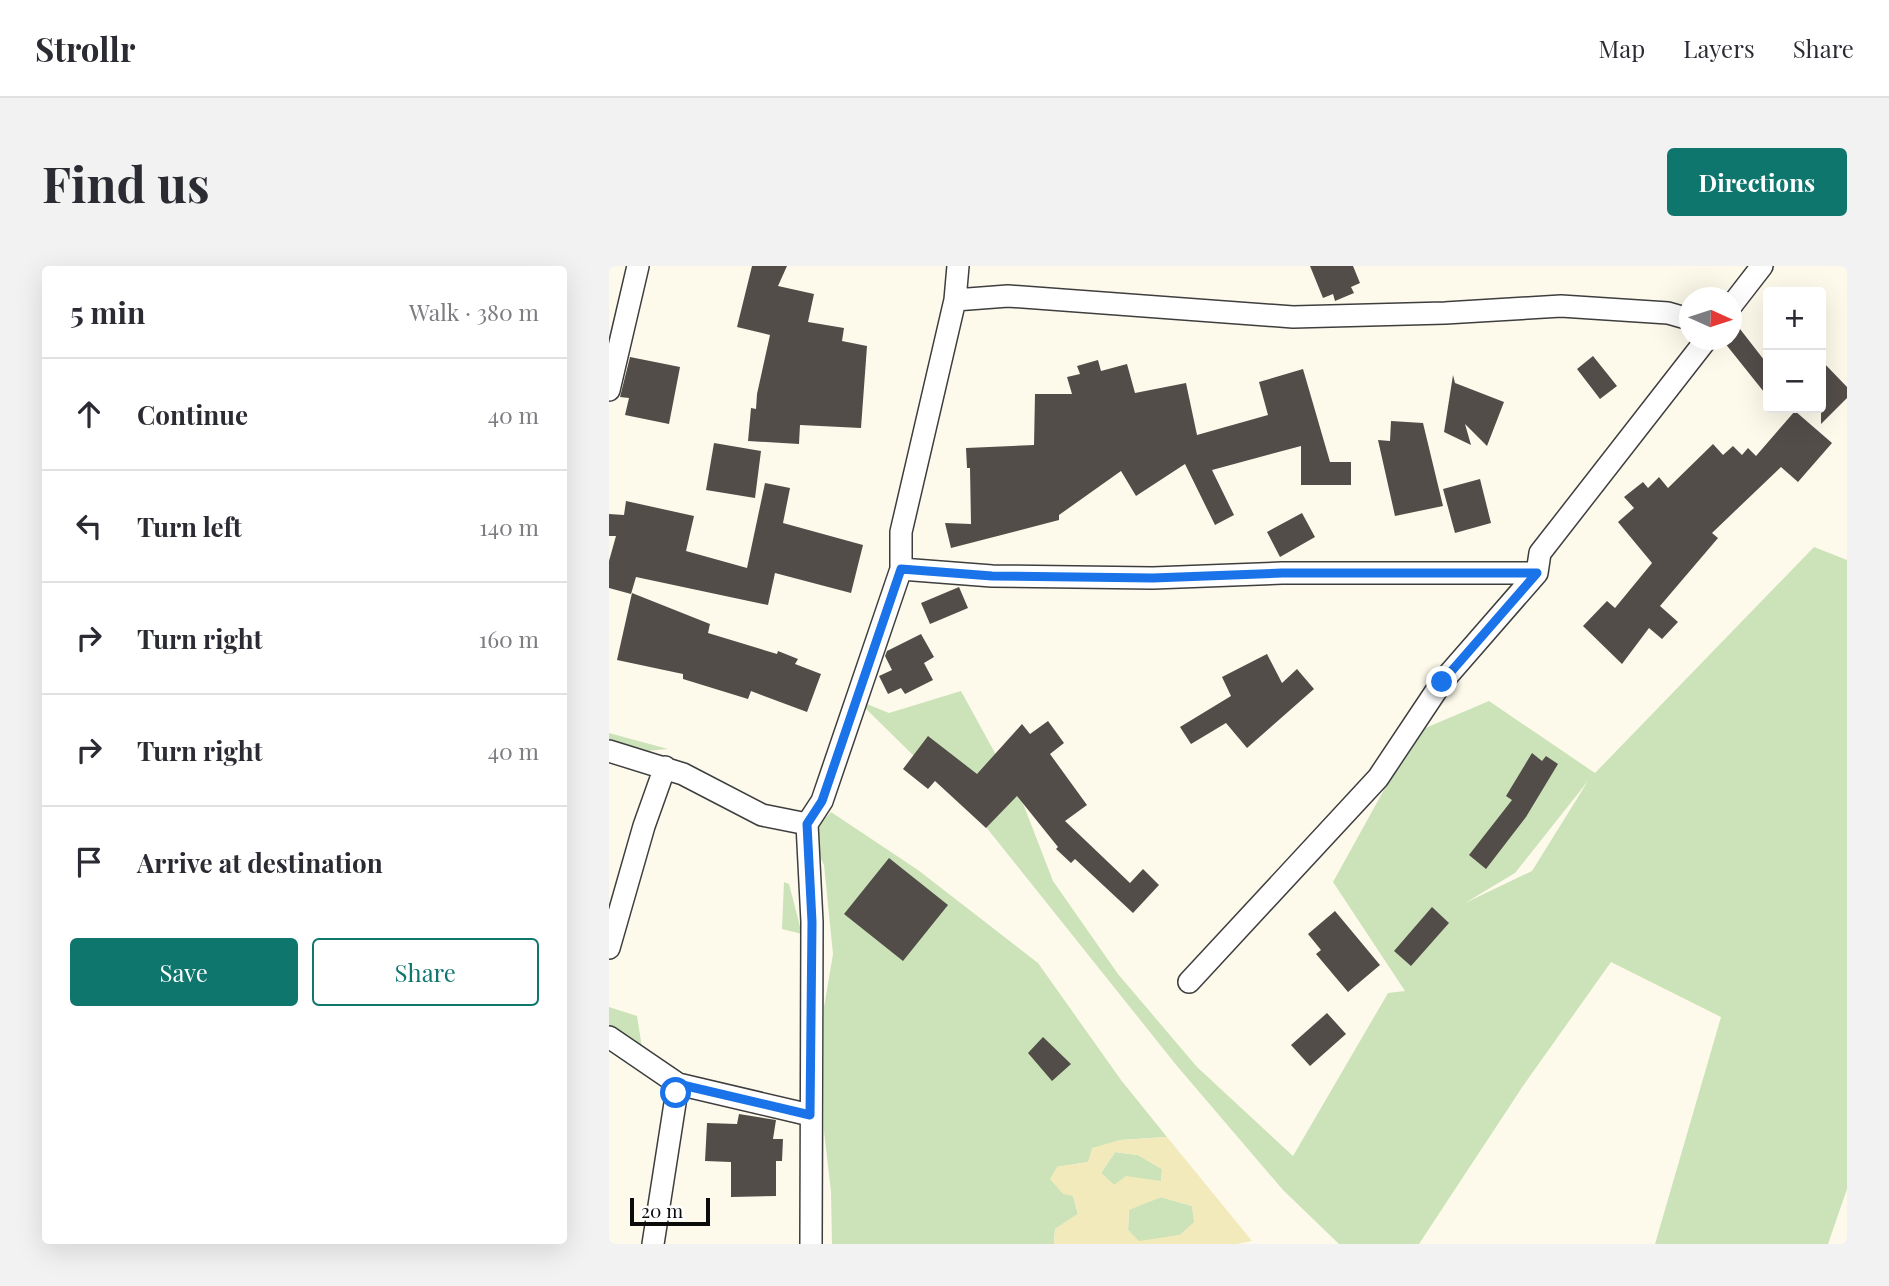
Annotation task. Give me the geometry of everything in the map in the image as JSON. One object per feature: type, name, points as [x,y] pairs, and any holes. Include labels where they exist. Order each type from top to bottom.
[{"type":"street","points":[[609,390],[638,266]]},
{"type":"street","points":[[811,1244],[812,922],[807,824],[822,801],[901,569],[901,532],[955,300],[958,266]]},
{"type":"street","points":[[1742,292],[1762,266]]},
{"type":"street","points":[[955,300],[1008,296],[1293,317],[1445,313],[1561,306],[1679,316]]},
{"type":"street","points":[[1189,982],[1378,778],[1442,682],[1537,573],[1540,553],[1698,350]]},
{"type":"street","points":[[901,569],[992,576],[1153,578],[1282,573],[1537,573]]},
{"type":"street","points":[[609,751],[683,774],[762,815],[807,824]]},
{"type":"street","points":[[609,948],[644,826],[665,767]]},
{"type":"street","points":[[609,1037],[678,1084],[810,1115]]},
{"type":"street","points":[[653,1244],[678,1084]]},
{"type":"green space","points":[[1814,547],[1847,560],[1847,1189],[1828,1244],[1655,1244],[1721,1017],[1611,962],[1523,1086],[1419,1244],[1339,1244],[1283,1190],[1177,1066],[986,827],[857,700],[889,713],[961,691],[1024,806],[1053,881],[1118,974],[1197,1067],[1293,1156],[1388,993],[1405,991],[1333,882],[1416,732],[1489,701],[1595,773]],"holes":[[[1588,781],[1532,871],[1465,903],[1515,873]]]},
{"type":"green space","points":[[609,733],[668,749],[609,753]]},
{"type":"green space","points":[[831,812],[918,870],[1038,963],[1121,1080],[1167,1137],[1120,1140],[1088,1162],[1057,1167],[1073,1196],[1078,1214],[1055,1229],[1054,1244],[832,1244],[831,1192],[824,1131],[824,1007],[833,954],[824,865],[809,835]]},
{"type":"green space","points":[[784,882],[789,884],[802,934],[782,929]]},
{"type":"green space","points":[[609,1007],[637,1016],[644,1060],[609,1040]]},
{"type":"green space","points":[[1115,1152],[1138,1155],[1162,1169],[1161,1182],[1114,1185],[1101,1173]]},
{"type":"green space","points":[[1161,1197],[1192,1206],[1195,1222],[1180,1235],[1139,1242],[1128,1230],[1129,1209]]},
{"type":"sand","points":[[1167,1137],[1252,1241],[1237,1244],[1054,1244],[1055,1229],[1078,1214],[1073,1196],[1063,1194],[1050,1179],[1057,1167],[1088,1162],[1092,1148],[1120,1140]],"holes":[[[1115,1152],[1138,1155],[1162,1169],[1161,1181],[1126,1176],[1114,1185],[1101,1173]],[[1161,1197],[1192,1206],[1194,1222],[1180,1235],[1139,1241],[1128,1230],[1129,1210]]]},
{"type":"building","points":[[752,266],[787,266],[778,286],[814,294],[808,322],[844,328],[842,341],[867,346],[861,428],[800,425],[799,444],[748,441],[751,408],[756,409],[770,335],[737,327]]},
{"type":"building","points":[[1310,266],[1353,266],[1360,283],[1351,287],[1354,293],[1335,301],[1333,294],[1323,298]]},
{"type":"building","points":[[1742,332],[1763,359],[1763,391],[1730,350],[1742,350]]},
{"type":"building","points":[[1593,356],[1617,386],[1600,399],[1577,369]]},
{"type":"building","points":[[630,357],[680,367],[669,424],[625,415],[629,398],[620,397]]},
{"type":"building","points":[[1098,360],[1101,371],[1127,364],[1135,393],[1186,383],[1197,435],[1268,415],[1259,382],[1303,369],[1330,462],[1351,462],[1351,485],[1301,485],[1301,446],[1212,470],[1234,515],[1215,525],[1185,464],[1136,496],[1121,471],[1059,515],[1059,520],[951,548],[945,523],[971,524],[970,468],[967,468],[966,448],[1034,445],[1035,394],[1072,394],[1067,377],[1080,374],[1077,366]]},
{"type":"building","points":[[1826,365],[1847,387],[1847,398],[1821,424],[1821,413],[1826,413]]},
{"type":"building","points":[[1453,375],[1455,383],[1504,402],[1487,446],[1465,424],[1471,445],[1444,432]]},
{"type":"building","points":[[1793,413],[1797,413],[1832,443],[1798,482],[1781,467],[1712,533],[1718,538],[1660,606],[1678,622],[1662,639],[1649,628],[1622,664],[1583,626],[1607,601],[1615,608],[1652,563],[1618,522],[1634,508],[1624,497],[1643,482],[1648,488],[1659,477],[1668,488],[1713,444],[1723,455],[1733,446],[1742,455],[1748,448],[1756,456]]},
{"type":"building","points":[[1391,421],[1423,423],[1443,506],[1395,516],[1378,440],[1390,441]]},
{"type":"building","points":[[714,443],[761,451],[755,498],[706,490]]},
{"type":"building","points":[[1480,479],[1491,523],[1455,533],[1443,489]]},
{"type":"building","points":[[765,483],[790,488],[783,523],[863,545],[851,593],[775,573],[768,605],[636,577],[631,594],[609,588],[609,561],[616,536],[609,536],[609,514],[624,515],[626,501],[694,516],[686,551],[747,568]]},
{"type":"building","points":[[1302,513],[1315,537],[1280,557],[1267,532]]},
{"type":"building","points":[[959,587],[968,608],[930,624],[921,603]]},
{"type":"building","points":[[632,593],[710,624],[708,633],[777,654],[778,651],[798,659],[795,664],[821,674],[807,712],[751,691],[748,699],[683,679],[683,674],[617,660]]},
{"type":"building","points":[[921,634],[934,657],[924,663],[933,680],[905,694],[901,688],[888,694],[879,676],[892,670],[885,656],[887,651]]},
{"type":"building","points":[[1267,654],[1282,683],[1297,669],[1314,689],[1247,748],[1226,723],[1191,744],[1180,727],[1231,696],[1222,677]]},
{"type":"building","points":[[1048,721],[1064,743],[1050,754],[1087,805],[1065,821],[1130,883],[1143,869],[1159,885],[1133,913],[1075,859],[1071,863],[1056,849],[1058,847],[1017,796],[986,828],[935,781],[928,789],[903,769],[928,736],[977,774],[1022,724],[1030,734]]},
{"type":"building","points":[[1532,753],[1542,761],[1546,756],[1558,764],[1526,817],[1486,869],[1469,855],[1512,800],[1506,796]]},
{"type":"building","points":[[889,858],[948,905],[903,961],[844,914]]},
{"type":"building","points":[[1432,907],[1449,923],[1411,966],[1394,951]]},
{"type":"building","points":[[1335,911],[1380,965],[1348,992],[1316,954],[1321,950],[1308,934]]},
{"type":"building","points":[[1327,1013],[1346,1034],[1310,1066],[1291,1045]]},
{"type":"building","points":[[1043,1037],[1071,1064],[1052,1081],[1028,1053]]},
{"type":"building","points":[[739,1114],[776,1120],[773,1139],[783,1139],[782,1161],[776,1161],[776,1196],[731,1197],[731,1162],[705,1161],[707,1123],[737,1124]]},
{"type":"route","points":[[676,1093],[678,1084],[810,1115],[812,922],[807,824],[822,801],[901,569],[992,576],[1153,578],[1282,573],[1537,573],[1442,682]]}]
